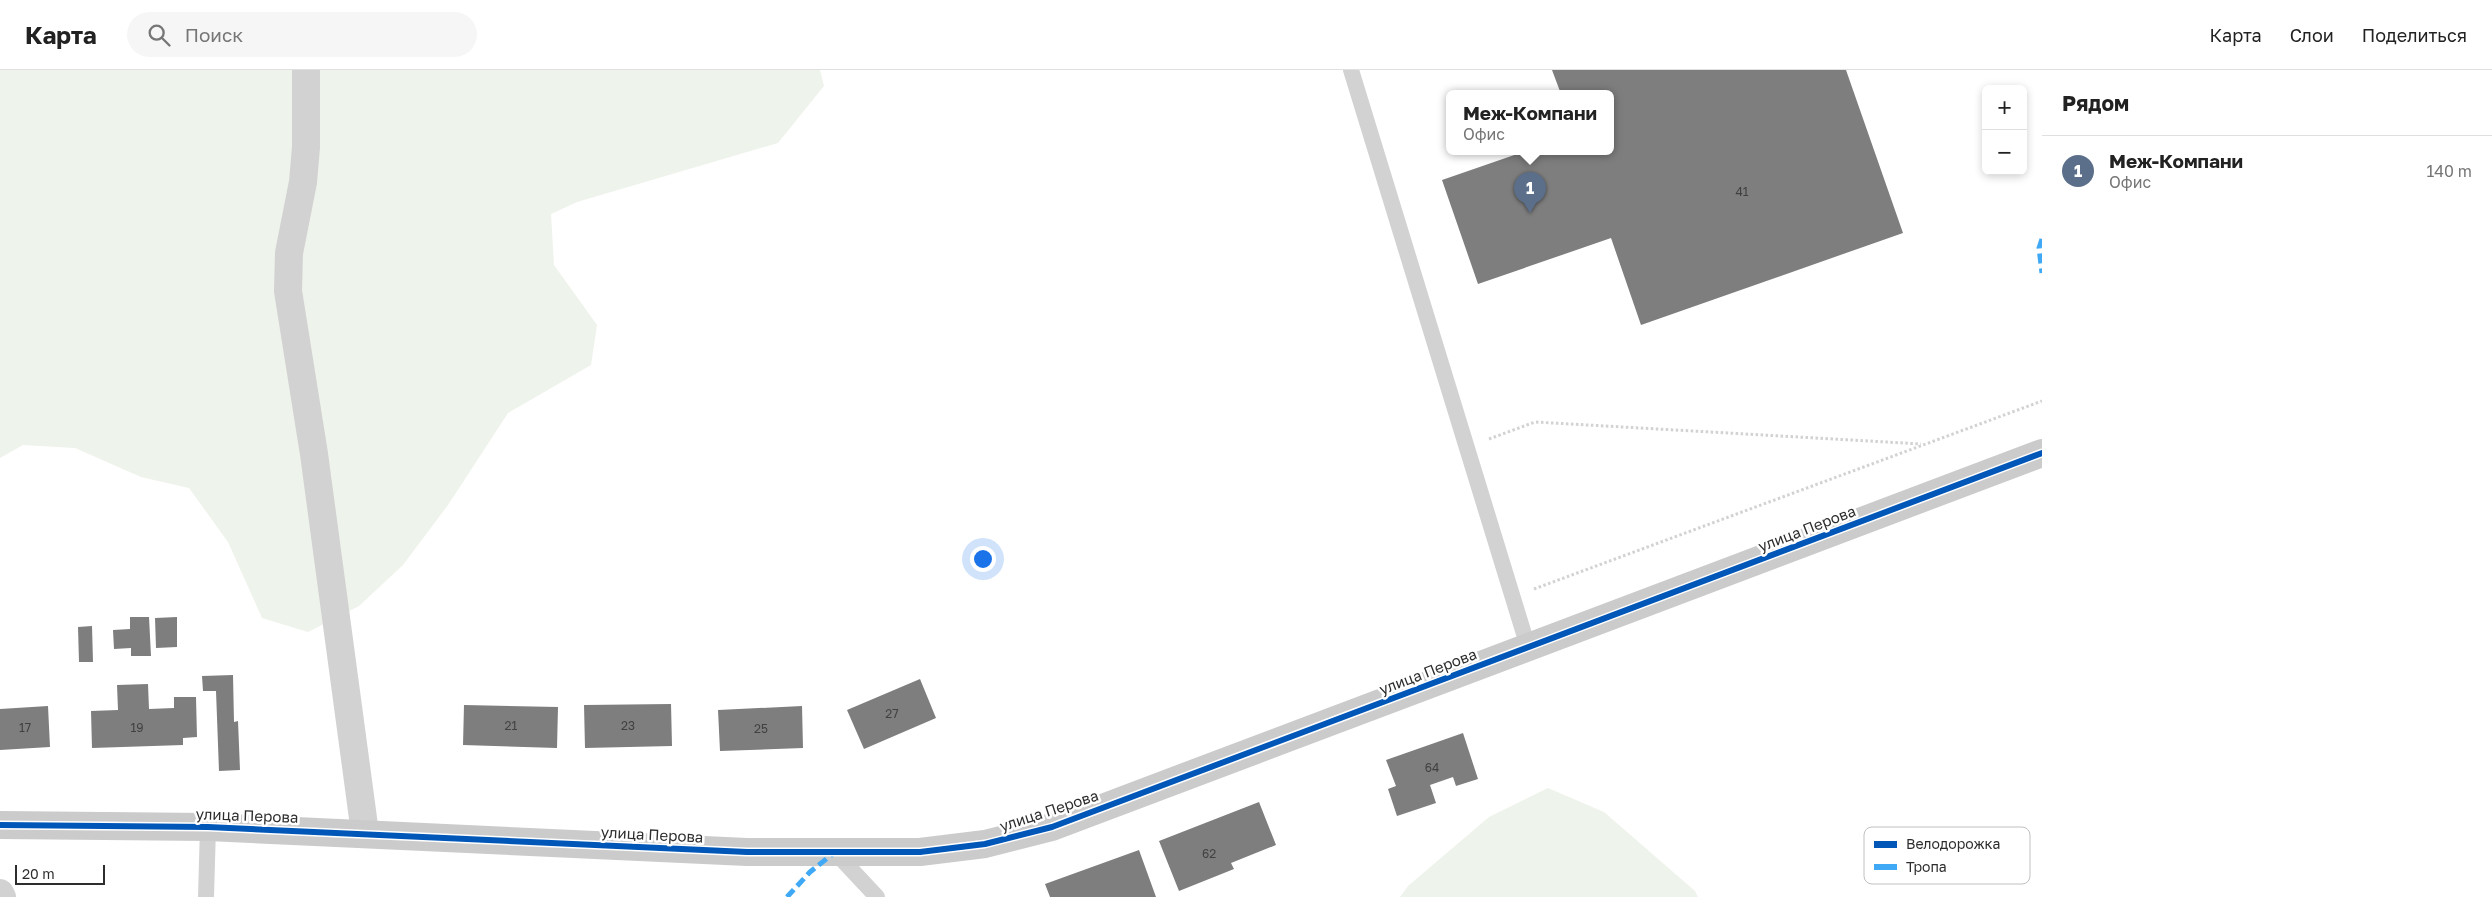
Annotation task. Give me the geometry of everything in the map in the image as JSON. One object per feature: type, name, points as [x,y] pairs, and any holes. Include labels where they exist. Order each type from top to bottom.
[{"type":"street","points":[[306,70],[306,147],[303,182],[289,253],[288,291],[314,454],[365,833]]},
{"type":"street","name":"улица Перова","points":[[0,825],[208,827],[747,852],[920,852],[985,844],[1052,827],[2042,453]]},
{"type":"street","points":[[0,893],[2,897]]},
{"type":"lane","points":[[1351,70],[1528,647]]},
{"type":"lane","points":[[206,897],[208,827]]},
{"type":"lane","points":[[835,852],[877,897]]},
{"type":"path","points":[[1513,597],[2042,400]]},
{"type":"path","points":[[1467,447],[1535,422],[1924,444]]},
{"type":"shaded area","points":[[0,70],[820,70],[824,86],[778,143],[577,202],[551,214],[554,265],[597,325],[591,365],[508,413],[448,505],[403,565],[359,606],[308,632],[262,618],[228,542],[189,488],[141,477],[75,448],[23,445],[0,458]]},
{"type":"shaded area","points":[[1548,788],[1604,812],[1695,891],[1698,897],[1400,897],[1408,886],[1489,817]]},
{"type":"building","points":[[1552,70],[1846,70],[1903,233],[1641,325],[1611,238],[1478,284],[1442,180],[1514,155],[1614,155],[1614,90],[1560,90]]},
{"type":"building","points":[[130,617],[149,617],[151,656],[131,656],[131,648],[114,649],[113,630],[130,629]]},
{"type":"building","points":[[177,617],[177,647],[156,648],[155,618]]},
{"type":"building","points":[[92,626],[93,662],[79,662],[78,627]]},
{"type":"building","points":[[233,675],[234,722],[238,721],[240,770],[219,771],[216,691],[203,691],[202,676]]},
{"type":"building","points":[[920,679],[936,718],[864,749],[847,710]]},
{"type":"building","points":[[148,684],[149,709],[174,708],[174,697],[196,697],[197,737],[183,738],[183,745],[92,748],[91,711],[118,710],[117,685]]},
{"type":"building","points":[[671,704],[672,746],[585,748],[584,705]]},
{"type":"building","points":[[464,705],[558,707],[557,748],[463,745]]},
{"type":"building","points":[[48,706],[50,747],[0,750],[0,709]]},
{"type":"building","points":[[802,706],[803,748],[720,751],[718,710]]},
{"type":"building","points":[[1463,733],[1478,779],[1456,786],[1453,777],[1430,785],[1436,803],[1397,816],[1388,789],[1396,786],[1386,760]]},
{"type":"building","points":[[1259,802],[1276,845],[1231,863],[1234,869],[1179,891],[1159,841]]},
{"type":"building","points":[[1139,850],[1156,897],[1050,897],[1045,884]]},
{"type":"marked path","points":[[2042,239],[2039,248],[2042,273]]},
{"type":"marked path","points":[[787,897],[810,872],[835,852]]},
{"type":"cycle path","points":[[0,825],[208,827],[747,852],[920,852],[985,844],[1052,827],[2042,453]]},
{"type":"place","name":"Меж-Компани","points":[[1530,213]]}]
